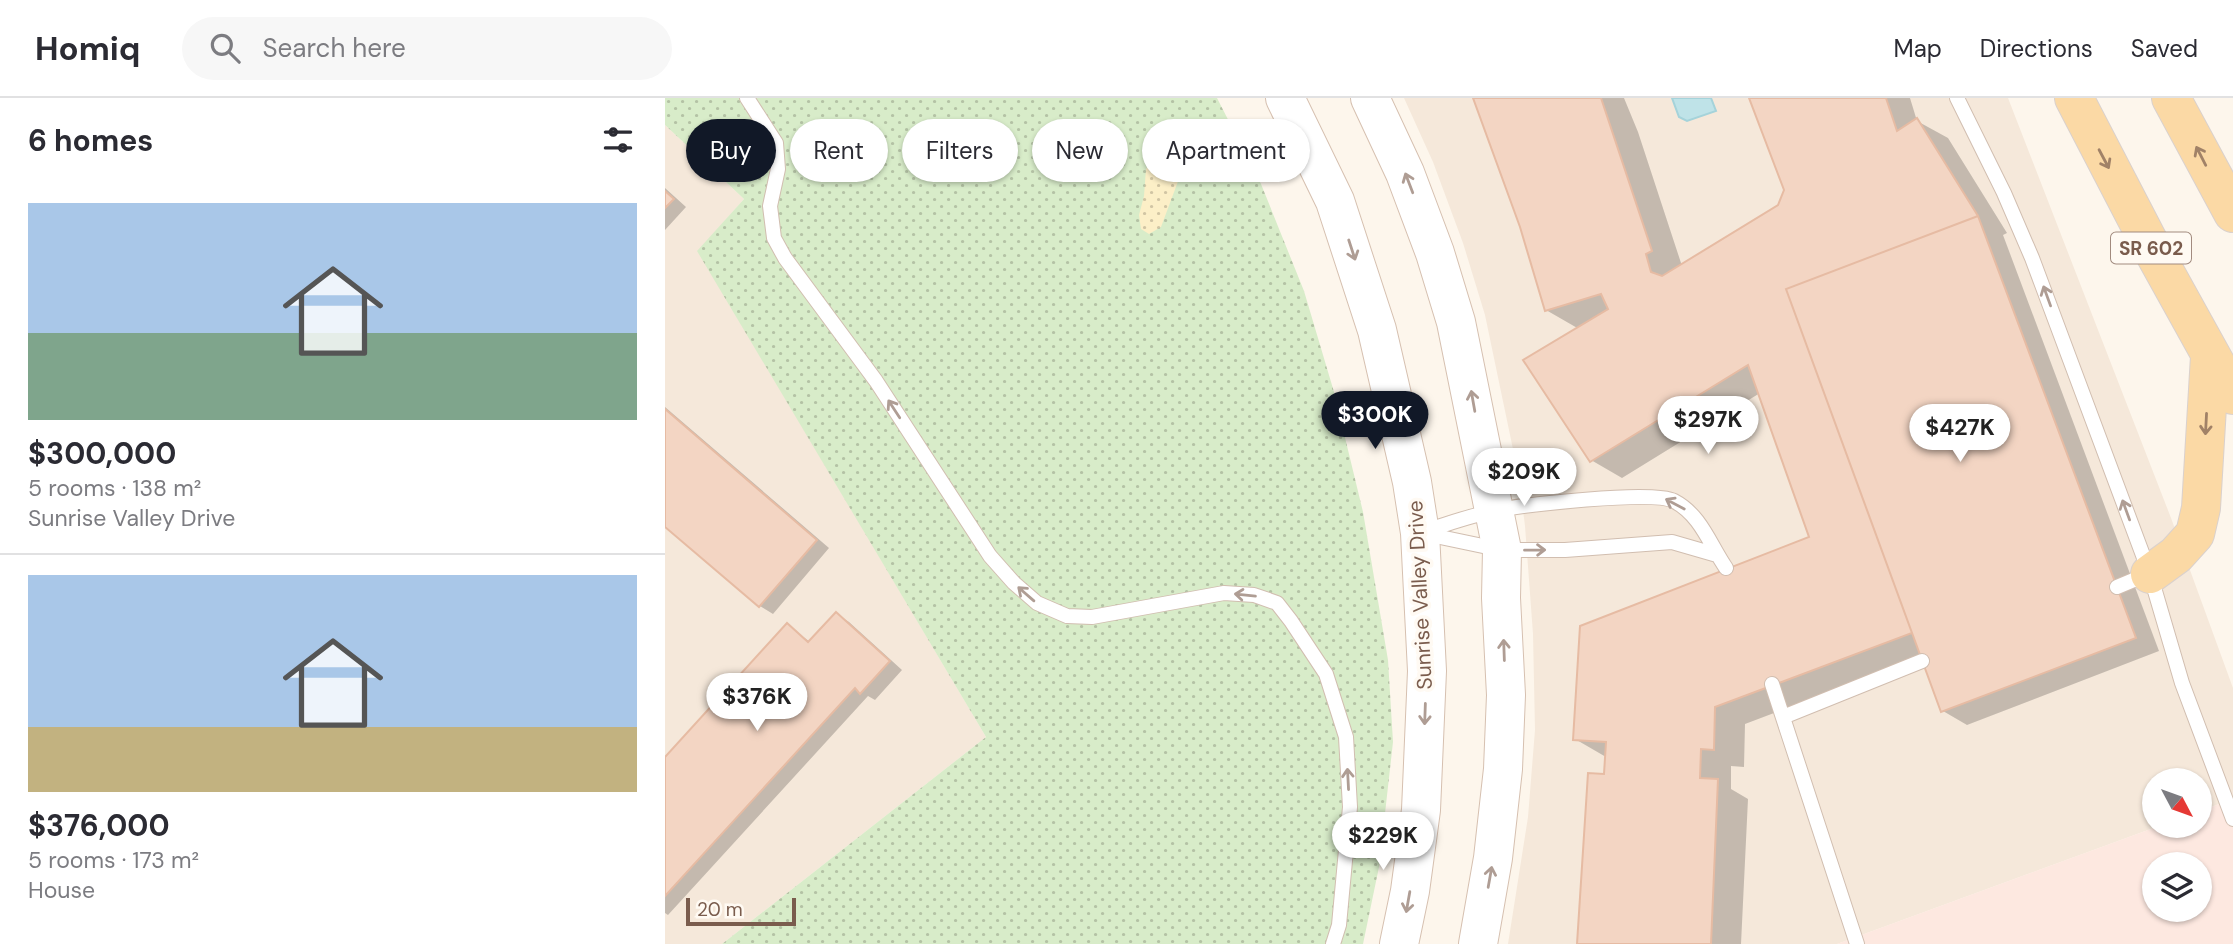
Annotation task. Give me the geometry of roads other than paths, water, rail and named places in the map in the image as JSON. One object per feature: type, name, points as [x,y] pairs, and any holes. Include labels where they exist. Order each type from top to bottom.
[{"type":"main road","name":"Sunrise Valley Drive","points":[[1285,98],[1335,201],[1374,319],[1402,432],[1420,533],[1427,671],[1421,810],[1410,891],[1399,944]]},
{"type":"main road","points":[[1370,98],[1405,173],[1446,288],[1471,388],[1502,550],[1501,598],[1506,695],[1503,769],[1493,858],[1478,944]]},
{"type":"main road","name":"SR 602","points":[[2074,98],[2233,396]]},
{"type":"main road","points":[[2171,98],[2233,213]]},
{"type":"main road","points":[[2133,580],[2176,555],[2195,534],[2201,508],[2210,356]]},
{"type":"lane","points":[[747,98],[776,143],[778,169],[770,206],[774,238],[785,258],[876,381],[990,556],[1014,583],[1037,603],[1067,616],[1092,617],[1224,593],[1254,595],[1277,603],[1291,621],[1325,674],[1346,737],[1350,807],[1339,925],[1333,944]]},
{"type":"lane","points":[[1957,98],[2004,193],[2032,258],[2133,580],[2182,683],[2233,818]]},
{"type":"lane","points":[[1420,533],[1494,511],[1653,496],[1671,500],[1691,514],[1702,527],[1726,568]]},
{"type":"lane","points":[[1420,533],[1502,550],[1565,550],[1672,542],[1717,555]]},
{"type":"lane","points":[[1783,717],[1922,662]]},
{"type":"lane","points":[[1772,684],[1857,944]]},
{"type":"water","points":[[1672,98],[1711,98],[1716,111],[1687,121],[1679,117]]}]
